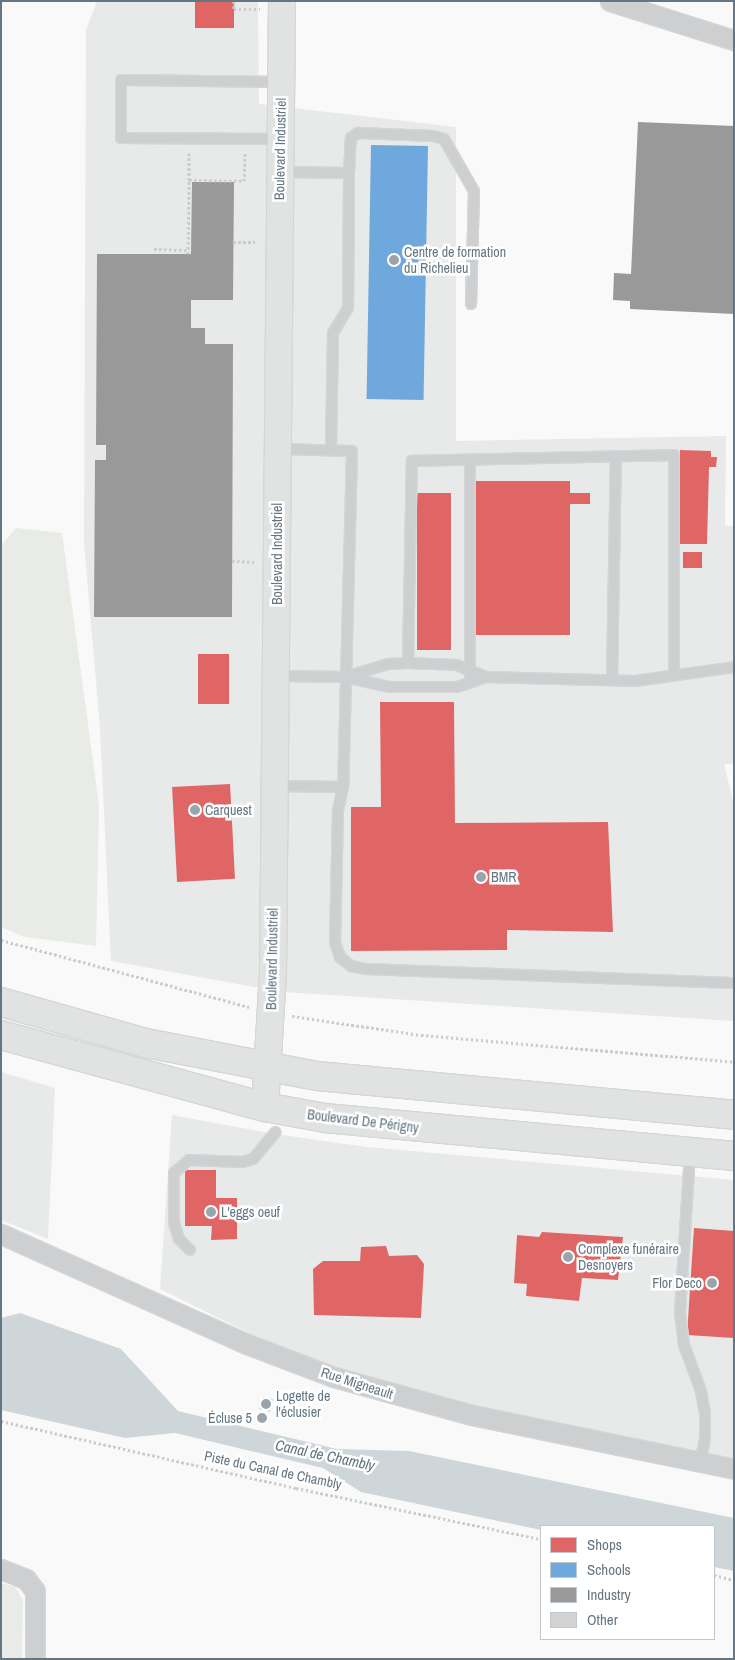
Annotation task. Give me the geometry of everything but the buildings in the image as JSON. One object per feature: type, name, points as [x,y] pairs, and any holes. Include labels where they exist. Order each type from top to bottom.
[{"type":"main road","points":[[1,1002],[154,1044],[269,1067],[413,1087],[734,1115]]},
{"type":"main road","name":"Boulevard De Périgny","points":[[1,1035],[265,1107],[368,1124],[734,1156]]},
{"type":"street","points":[[610,1],[734,40]]},
{"type":"street","name":"Boulevard Industriel","points":[[265,1107],[269,1067],[277,676],[280,82],[273,5]]},
{"type":"street","name":"Rue Migneault","points":[[1,1234],[247,1344],[334,1377],[472,1415],[734,1469]]},
{"type":"street","points":[[1,1570],[26,1579],[35,1591],[35,1659]]},
{"type":"lane","points":[[280,82],[121,80],[121,138],[280,138]]},
{"type":"lane","points":[[331,450],[333,333],[348,308],[350,138],[358,133],[433,136],[444,139],[474,191],[471,304]]},
{"type":"lane","points":[[280,172],[349,173]]},
{"type":"lane","points":[[278,448],[352,451],[343,787],[338,811],[335,942],[340,956],[351,966],[509,976],[734,983]]},
{"type":"lane","points":[[408,663],[412,460],[674,456],[674,674]]},
{"type":"lane","points":[[612,680],[616,458]]},
{"type":"lane","points":[[470,460],[470,682]]},
{"type":"lane","points":[[345,677],[388,664],[408,663],[457,665],[486,678]]},
{"type":"lane","points":[[277,676],[345,677],[389,687],[457,687],[486,678],[635,681],[734,666]]},
{"type":"lane","points":[[274,786],[343,787]]},
{"type":"lane","points":[[190,1250],[175,1230],[174,1173],[189,1160],[238,1162],[254,1159],[276,1132]]},
{"type":"lane","points":[[690,1152],[680,1312],[684,1345],[701,1391],[705,1414],[705,1439],[700,1462]]},
{"type":"path","points":[[234,1],[234,9],[273,5]]},
{"type":"path","points":[[154,249],[188,252],[189,138]]},
{"type":"path","points":[[189,180],[244,181],[245,138]]},
{"type":"path","points":[[234,242],[262,242]]},
{"type":"path","points":[[232,561],[260,562]]},
{"type":"path","points":[[1,940],[254,1009]]},
{"type":"path","points":[[293,1016],[421,1035],[734,1062]]},
{"type":"path","name":"Piste du Canal de Chambly","points":[[1,1420],[296,1488],[540,1539]]},
{"type":"path","points":[[715,1575],[734,1580]]},
{"type":"shaded area","points":[[97,1],[258,1],[259,104],[456,127],[456,441],[726,436],[725,526],[734,526],[734,764],[724,764],[734,805],[734,1021],[283,992],[111,961],[100,728],[84,542],[86,30]]},
{"type":"shaded area","points":[[16,528],[62,533],[99,805],[96,946],[25,937],[1,927],[1,546]]},
{"type":"shaded area","points":[[1,1072],[55,1088],[48,1239],[1,1220]]},
{"type":"shaded area","points":[[172,1115],[275,1134],[367,1147],[734,1180],[734,1459],[461,1403],[336,1368],[251,1334],[160,1289]]},
{"type":"shaded area","points":[[1,1583],[15,1587],[23,1600],[22,1659],[1,1659]]},
{"type":"water","name":"Canal de Chambly","points":[[20,1313],[121,1349],[178,1411],[337,1449],[409,1451],[734,1518],[734,1571],[715,1567],[715,1525],[540,1525],[540,1530],[361,1492],[323,1468],[175,1433],[125,1438],[1,1410],[1,1318]]},
{"type":"place","name":"Centre de formation du Richelieu","points":[[394,260]]},
{"type":"place","name":"Carquest","points":[[195,810]]},
{"type":"place","name":"BMR","points":[[481,877]]},
{"type":"place","name":"L'eggs oeuf","points":[[211,1212]]},
{"type":"place","name":"Complexe funéraire Desnoyers","points":[[568,1257]]},
{"type":"place","name":"Flor Deco","points":[[712,1283]]},
{"type":"place","name":"Logette de l'éclusier","points":[[266,1404]]},
{"type":"place","name":"Écluse 5","points":[[262,1418]]}]
